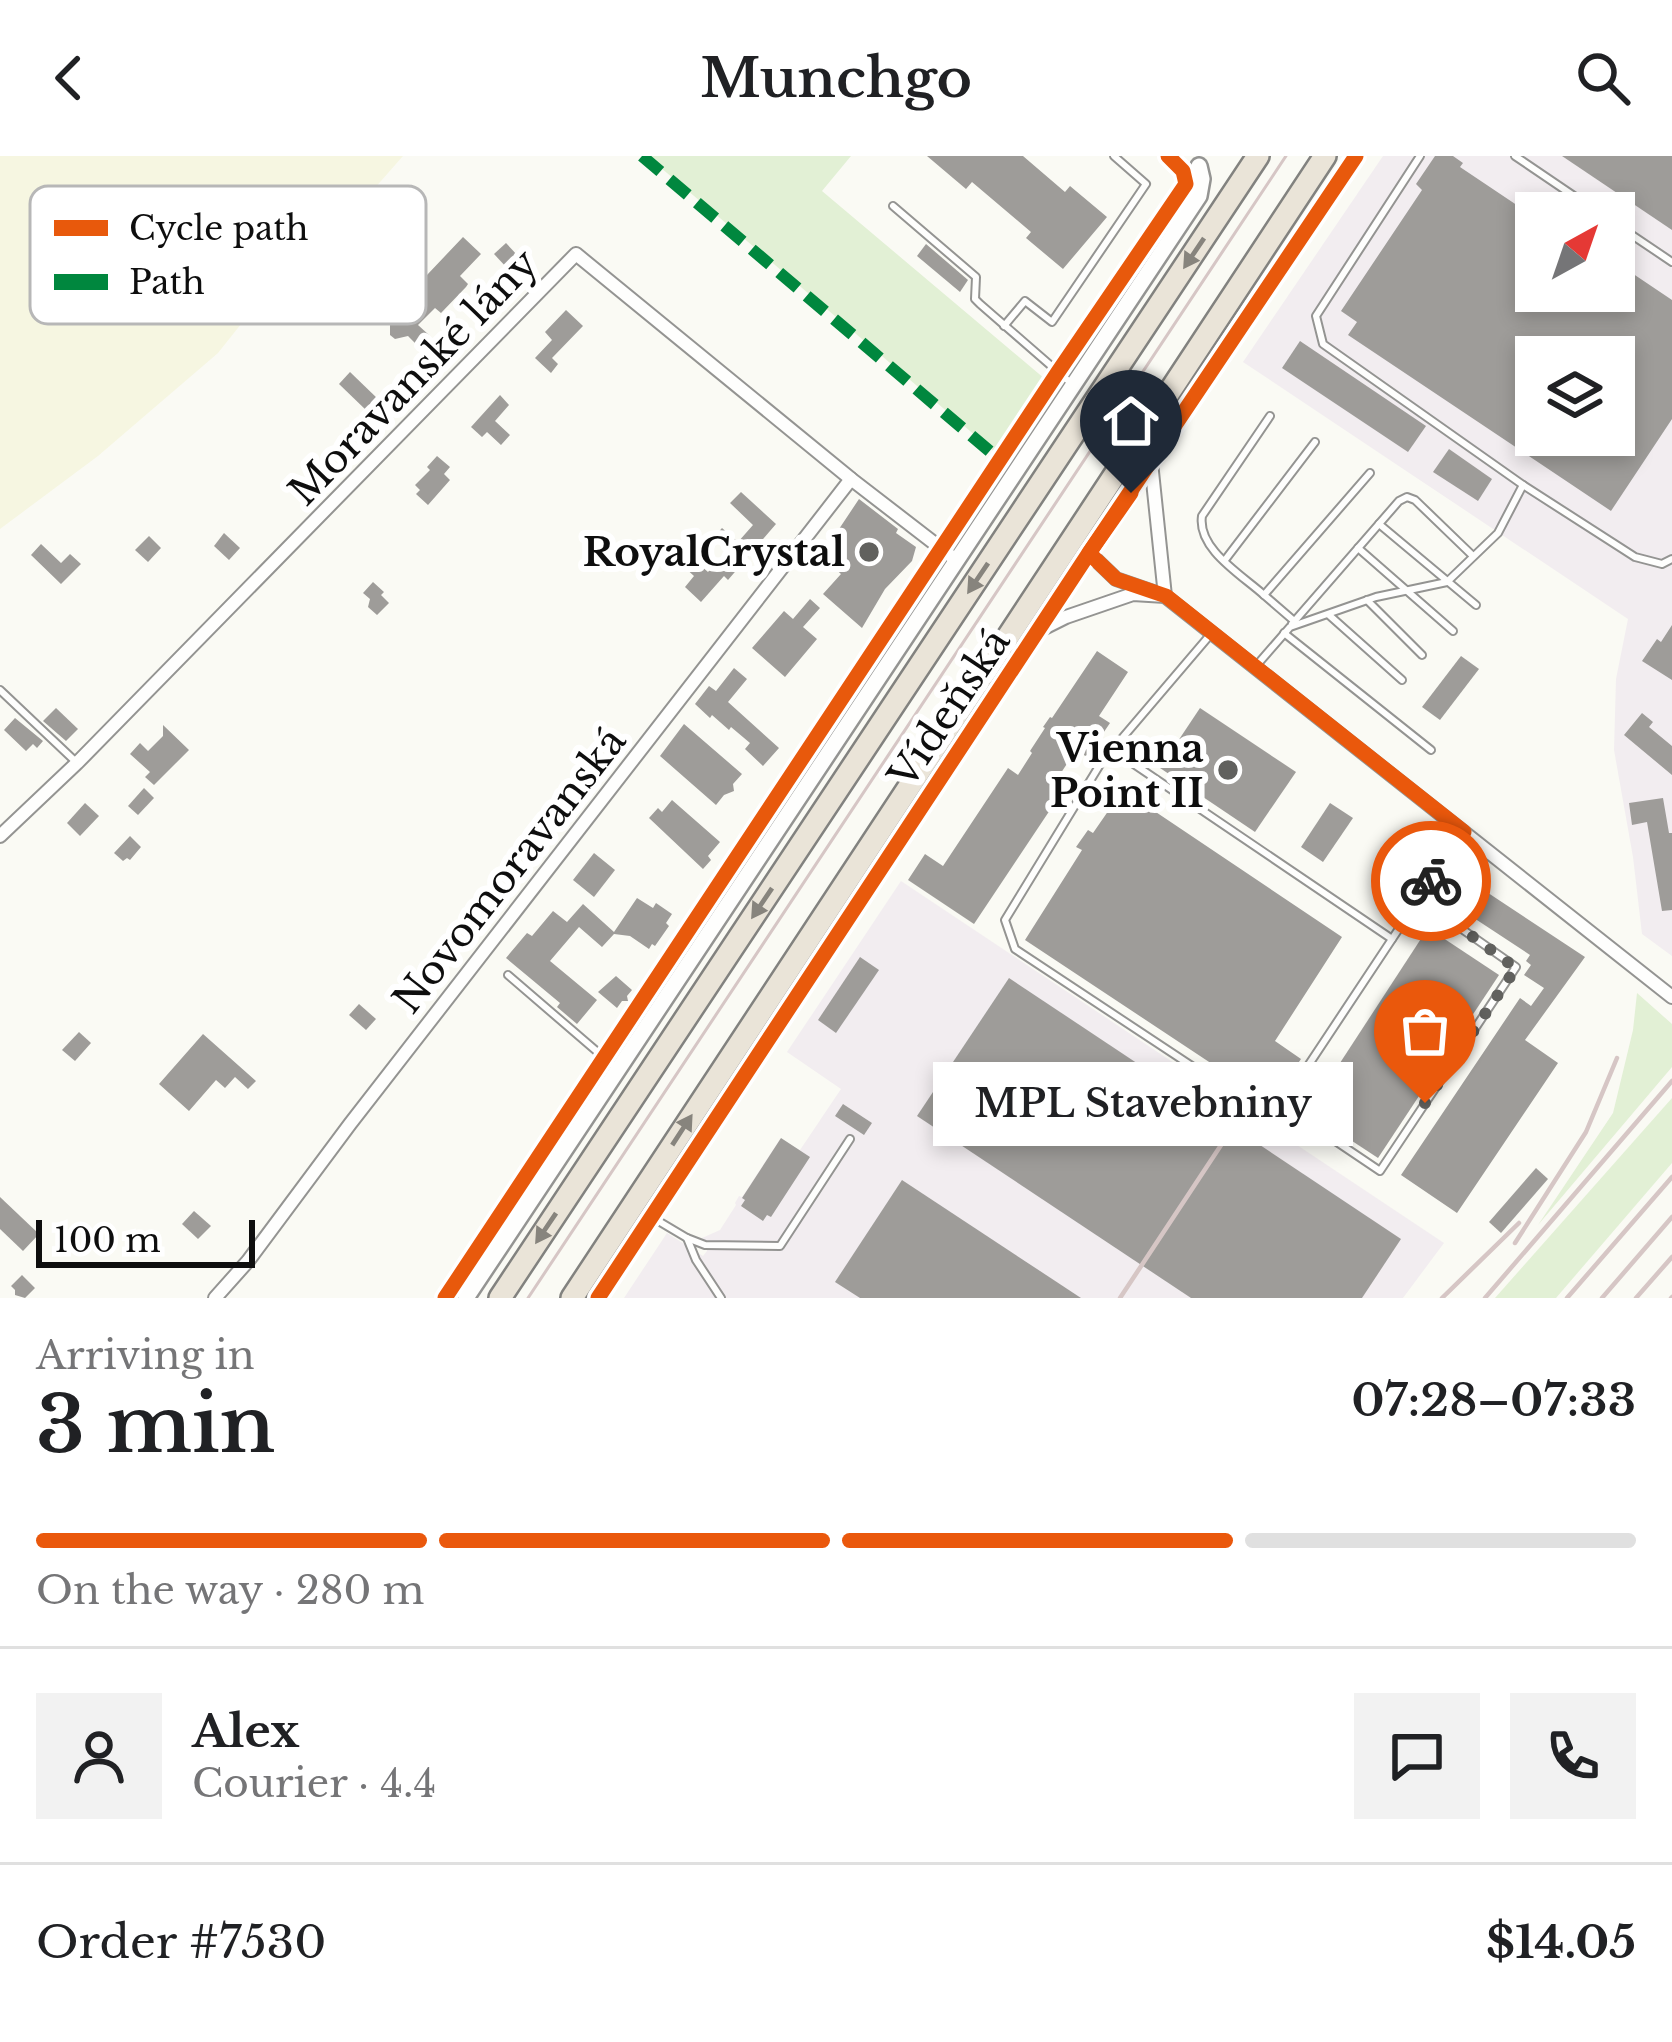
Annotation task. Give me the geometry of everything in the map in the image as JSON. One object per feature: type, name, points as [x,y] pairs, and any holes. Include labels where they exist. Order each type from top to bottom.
[{"type":"highway","name":"Vídeňská","points":[[500,1298],[1258,156]]},
{"type":"highway","name":"Vídeňská","points":[[572,1298],[1325,156]]},
{"type":"street","name":"Vídeňská","points":[[598,1298],[1356,156]]},
{"type":"street","name":"Vídeňská","points":[[466,1298],[1199,196],[1199,159]]},
{"type":"street","name":"Moravanské lány","points":[[0,836],[576,254],[956,560]]},
{"type":"street","points":[[1151,462],[1166,596]]},
{"type":"street","name":"Novomoravanská","points":[[215,1298],[851,479]]},
{"type":"street","points":[[1089,553],[1116,579],[1166,596],[1667,993]]},
{"type":"street","points":[[1040,630],[1133,594],[1166,596]]},
{"type":"lane","points":[[1004,326],[1025,301],[1052,322],[1147,184],[1114,156]]},
{"type":"lane","points":[[1420,156],[1316,316],[1323,344],[1635,556],[1663,564],[1672,559]]},
{"type":"lane","points":[[1515,156],[1568,192]]},
{"type":"lane","points":[[893,206],[976,277],[975,298],[1072,384]]},
{"type":"lane","points":[[1635,237],[1672,262]]},
{"type":"lane","points":[[1270,416],[1202,516],[1200,528],[1209,545],[1264,596],[1289,627],[1431,750]]},
{"type":"lane","points":[[1225,560],[1315,442]]},
{"type":"lane","points":[[1264,596],[1370,473]]},
{"type":"lane","points":[[1289,627],[1366,600],[1447,582],[1498,533],[1523,484]]},
{"type":"lane","points":[[1256,666],[1399,501],[1414,500],[1473,556]]},
{"type":"lane","points":[[1379,524],[1476,605]]},
{"type":"lane","points":[[1358,548],[1453,631]]},
{"type":"lane","points":[[1366,600],[1422,655]]},
{"type":"lane","points":[[1328,614],[1402,680]]},
{"type":"lane","points":[[1212,632],[1101,764],[1005,920],[1015,949],[1272,1119],[1464,832]]},
{"type":"lane","points":[[0,690],[77,763]]},
{"type":"lane","points":[[1113,750],[1392,939]]},
{"type":"lane","points":[[1282,1105],[1380,1171],[1516,968],[1419,898]]},
{"type":"lane","points":[[508,975],[617,1070]]},
{"type":"lane","points":[[1667,993],[1672,975]]},
{"type":"lane","points":[[652,1217],[705,1245],[780,1246],[850,1139]]},
{"type":"lane","points":[[687,1238],[721,1298]]},
{"type":"shaded area","points":[[1383,156],[1672,156],[1672,956],[1642,934],[1614,750],[1616,679],[1628,619],[1243,362]]},
{"type":"shaded area","points":[[901,881],[1444,1243],[1403,1298],[624,1298],[667,1233],[703,1256],[707,1251],[702,1238],[720,1230],[780,1139],[800,1150],[841,1089],[787,1052]]},
{"type":"green space","points":[[0,156],[403,156],[377,186],[30,186],[30,324],[241,324],[218,353],[98,456],[0,529]]},
{"type":"green space","points":[[647,156],[851,156],[822,191],[1045,379],[997,454]]},
{"type":"green space","points":[[1637,993],[1672,1024],[1672,1067],[1538,1225],[1613,1113]]},
{"type":"green space","points":[[1672,1098],[1672,1163],[1556,1298],[1495,1298]]},
{"type":"building","points":[[927,156],[1023,156],[1065,192],[1070,186],[1107,217],[1063,269],[1026,238],[1031,232],[972,182],[966,189]]},
{"type":"building","points":[[1435,156],[1453,156],[1463,163],[1460,167],[1515,204],[1515,312],[1635,312],[1635,275],[1672,300],[1672,419],[1611,511],[1529,456],[1635,456],[1635,336],[1515,336],[1515,447],[1348,335],[1357,322],[1341,311],[1422,190],[1416,184]]},
{"type":"building","points":[[1562,156],[1672,156],[1672,230],[1635,205],[1635,192],[1616,192]]},
{"type":"building","points":[[463,237],[481,254],[460,276],[466,287],[441,313],[435,308],[426,317],[427,275]]},
{"type":"building","points":[[506,243],[518,256],[507,268],[494,254]]},
{"type":"building","points":[[926,244],[968,280],[960,292],[917,256]]},
{"type":"building","points":[[566,310],[583,326],[552,358],[558,364],[551,373],[535,358],[552,340],[545,332]]},
{"type":"building","points":[[390,324],[419,324],[429,335],[418,346],[408,336],[395,339]]},
{"type":"building","points":[[1300,341],[1426,426],[1408,452],[1282,368]]},
{"type":"building","points":[[350,372],[379,400],[368,412],[339,384]]},
{"type":"building","points":[[500,395],[509,405],[495,421],[510,435],[501,445],[487,432],[482,437],[471,427]]},
{"type":"building","points":[[1449,449],[1492,479],[1478,501],[1433,472]]},
{"type":"building","points":[[437,456],[450,467],[444,474],[450,480],[428,505],[416,494],[420,490],[415,485]]},
{"type":"building","points":[[741,492],[776,524],[728,580],[724,576],[701,602],[685,587],[694,576],[683,566],[691,557],[708,572],[727,551],[713,538],[722,528],[738,542],[753,525],[730,503]]},
{"type":"building","name":"RoyalCrystal","points":[[859,499],[916,547],[912,561],[885,589],[862,628],[823,594],[841,574],[821,556]]},
{"type":"building","points":[[224,533],[240,548],[229,560],[214,546]]},
{"type":"building","points":[[149,536],[161,548],[148,562],[135,550]]},
{"type":"building","points":[[41,544],[61,563],[70,554],[81,564],[61,584],[31,555]]},
{"type":"building","points":[[373,582],[389,603],[377,615],[363,593]]},
{"type":"building","points":[[810,599],[820,608],[803,627],[817,639],[785,677],[752,648],[784,611],[793,619]]},
{"type":"building","points":[[1672,625],[1672,680],[1642,661]]},
{"type":"building","points":[[1097,651],[1128,672],[1099,716],[1110,723],[1087,757],[1076,750],[1055,782],[1064,789],[974,924],[908,880],[925,854],[943,866],[1008,768],[1018,775],[1043,727]]},
{"type":"building","points":[[1461,656],[1479,669],[1440,720],[1422,707]]},
{"type":"building","points":[[734,668],[747,679],[728,702],[779,748],[763,766],[745,749],[750,743],[695,704],[709,686],[716,691]]},
{"type":"building","points":[[56,708],[78,729],[66,741],[43,721]]},
{"type":"building","name":"Vienna Point II","points":[[1200,708],[1296,772],[1255,832],[1160,768]]},
{"type":"building","points":[[1642,713],[1653,722],[1649,727],[1672,746],[1672,775],[1624,735]]},
{"type":"building","points":[[15,718],[43,741],[37,748],[33,744],[26,751],[4,730]]},
{"type":"building","points":[[684,724],[742,774],[733,784],[734,791],[716,805],[660,756]]},
{"type":"building","points":[[163,725],[189,750],[154,785],[145,777],[150,772],[130,754],[140,743],[148,751],[163,736]]},
{"type":"building","points":[[144,788],[154,798],[138,815],[128,806]]},
{"type":"building","points":[[1129,794],[1342,937],[1275,1041],[1301,1059],[1271,1103],[1025,940],[1082,850],[1076,847],[1088,830],[1093,833],[1111,807],[1118,811]]},
{"type":"building","points":[[1663,798],[1672,833],[1672,910],[1662,911],[1647,822],[1632,825],[1629,803]]},
{"type":"building","points":[[672,800],[720,842],[703,869],[649,818]]},
{"type":"building","points":[[85,803],[99,816],[80,836],[67,823]]},
{"type":"building","points":[[1330,803],[1353,818],[1323,862],[1301,847]]},
{"type":"building","points":[[130,836],[141,847],[123,861],[114,853]]},
{"type":"building","points":[[594,853],[615,870],[594,897],[573,880]]},
{"type":"building","points":[[1464,877],[1585,957],[1525,1040],[1558,1063],[1457,1213],[1401,1175],[1520,998],[1531,1006],[1544,988],[1524,975],[1531,965],[1526,961],[1530,955],[1448,901]]},
{"type":"building","points":[[637,898],[672,914],[655,946],[649,949],[630,936],[614,934],[602,947],[579,927],[550,961],[597,1000],[577,1024],[557,1007],[560,1003],[506,958],[553,911],[567,922],[583,904],[614,932]]},
{"type":"building","points":[[1428,928],[1499,975],[1378,1158],[1308,1112]]},
{"type":"building","points":[[860,957],[879,970],[836,1033],[818,1020]]},
{"type":"building","points":[[616,976],[632,990],[628,1001],[617,1008],[598,992]]},
{"type":"building","points":[[1009,978],[1401,1239],[1362,1298],[1191,1298],[917,1116]]},
{"type":"building","points":[[359,1004],[376,1019],[366,1030],[349,1015]]},
{"type":"building","points":[[79,1032],[91,1043],[75,1061],[62,1050]]},
{"type":"building","points":[[203,1034],[256,1081],[248,1089],[235,1077],[225,1088],[216,1080],[189,1111],[159,1084]]},
{"type":"building","points":[[843,1104],[872,1123],[864,1135],[835,1116]]},
{"type":"building","points":[[781,1138],[810,1157],[771,1217],[763,1221],[741,1206],[742,1198]]},
{"type":"building","points":[[1536,1168],[1548,1179],[1501,1233],[1489,1222]]},
{"type":"building","points":[[902,1180],[1081,1298],[860,1298],[835,1282]]},
{"type":"building","points":[[0,1197],[39,1234],[23,1251],[0,1229]]},
{"type":"building","points":[[194,1211],[211,1226],[198,1239],[182,1224]]},
{"type":"building","points":[[22,1275],[35,1288],[25,1298],[15,1295],[11,1286]]},
{"type":"tram line","points":[[528,1298],[1286,156]]},
{"type":"railway","points":[[1515,1243],[1586,1132],[1617,1058]]},
{"type":"railway","points":[[1485,1298],[1672,1081]]},
{"type":"railway","points":[[1120,1298],[1233,1127]]},
{"type":"railway","points":[[1567,1298],[1672,1177]]},
{"type":"railway","points":[[1602,1298],[1672,1217]]},
{"type":"railway","points":[[1442,1298],[1519,1223]]},
{"type":"railway","points":[[1636,1298],[1672,1257]]},
{"type":"marked path","points":[[642,156],[1000,460]]},
{"type":"cycle path","points":[[445,1298],[1186,184],[1183,171],[1168,156]]},
{"type":"cycle path","points":[[598,1298],[1356,156]]},
{"type":"way so far","points":[[1425,1103],[1516,968],[1419,898],[1431,881]]},
{"type":"place","name":"RoyalCrystal","points":[[869,552]]},
{"type":"place","name":"Vienna Point II","points":[[1228,770]]},
{"type":"place","name":"MPL Stavebniny","points":[[1425,1103]]},
{"type":"route","points":[[1131,493],[1089,553],[1116,579],[1166,596],[1464,832],[1431,881]]}]
